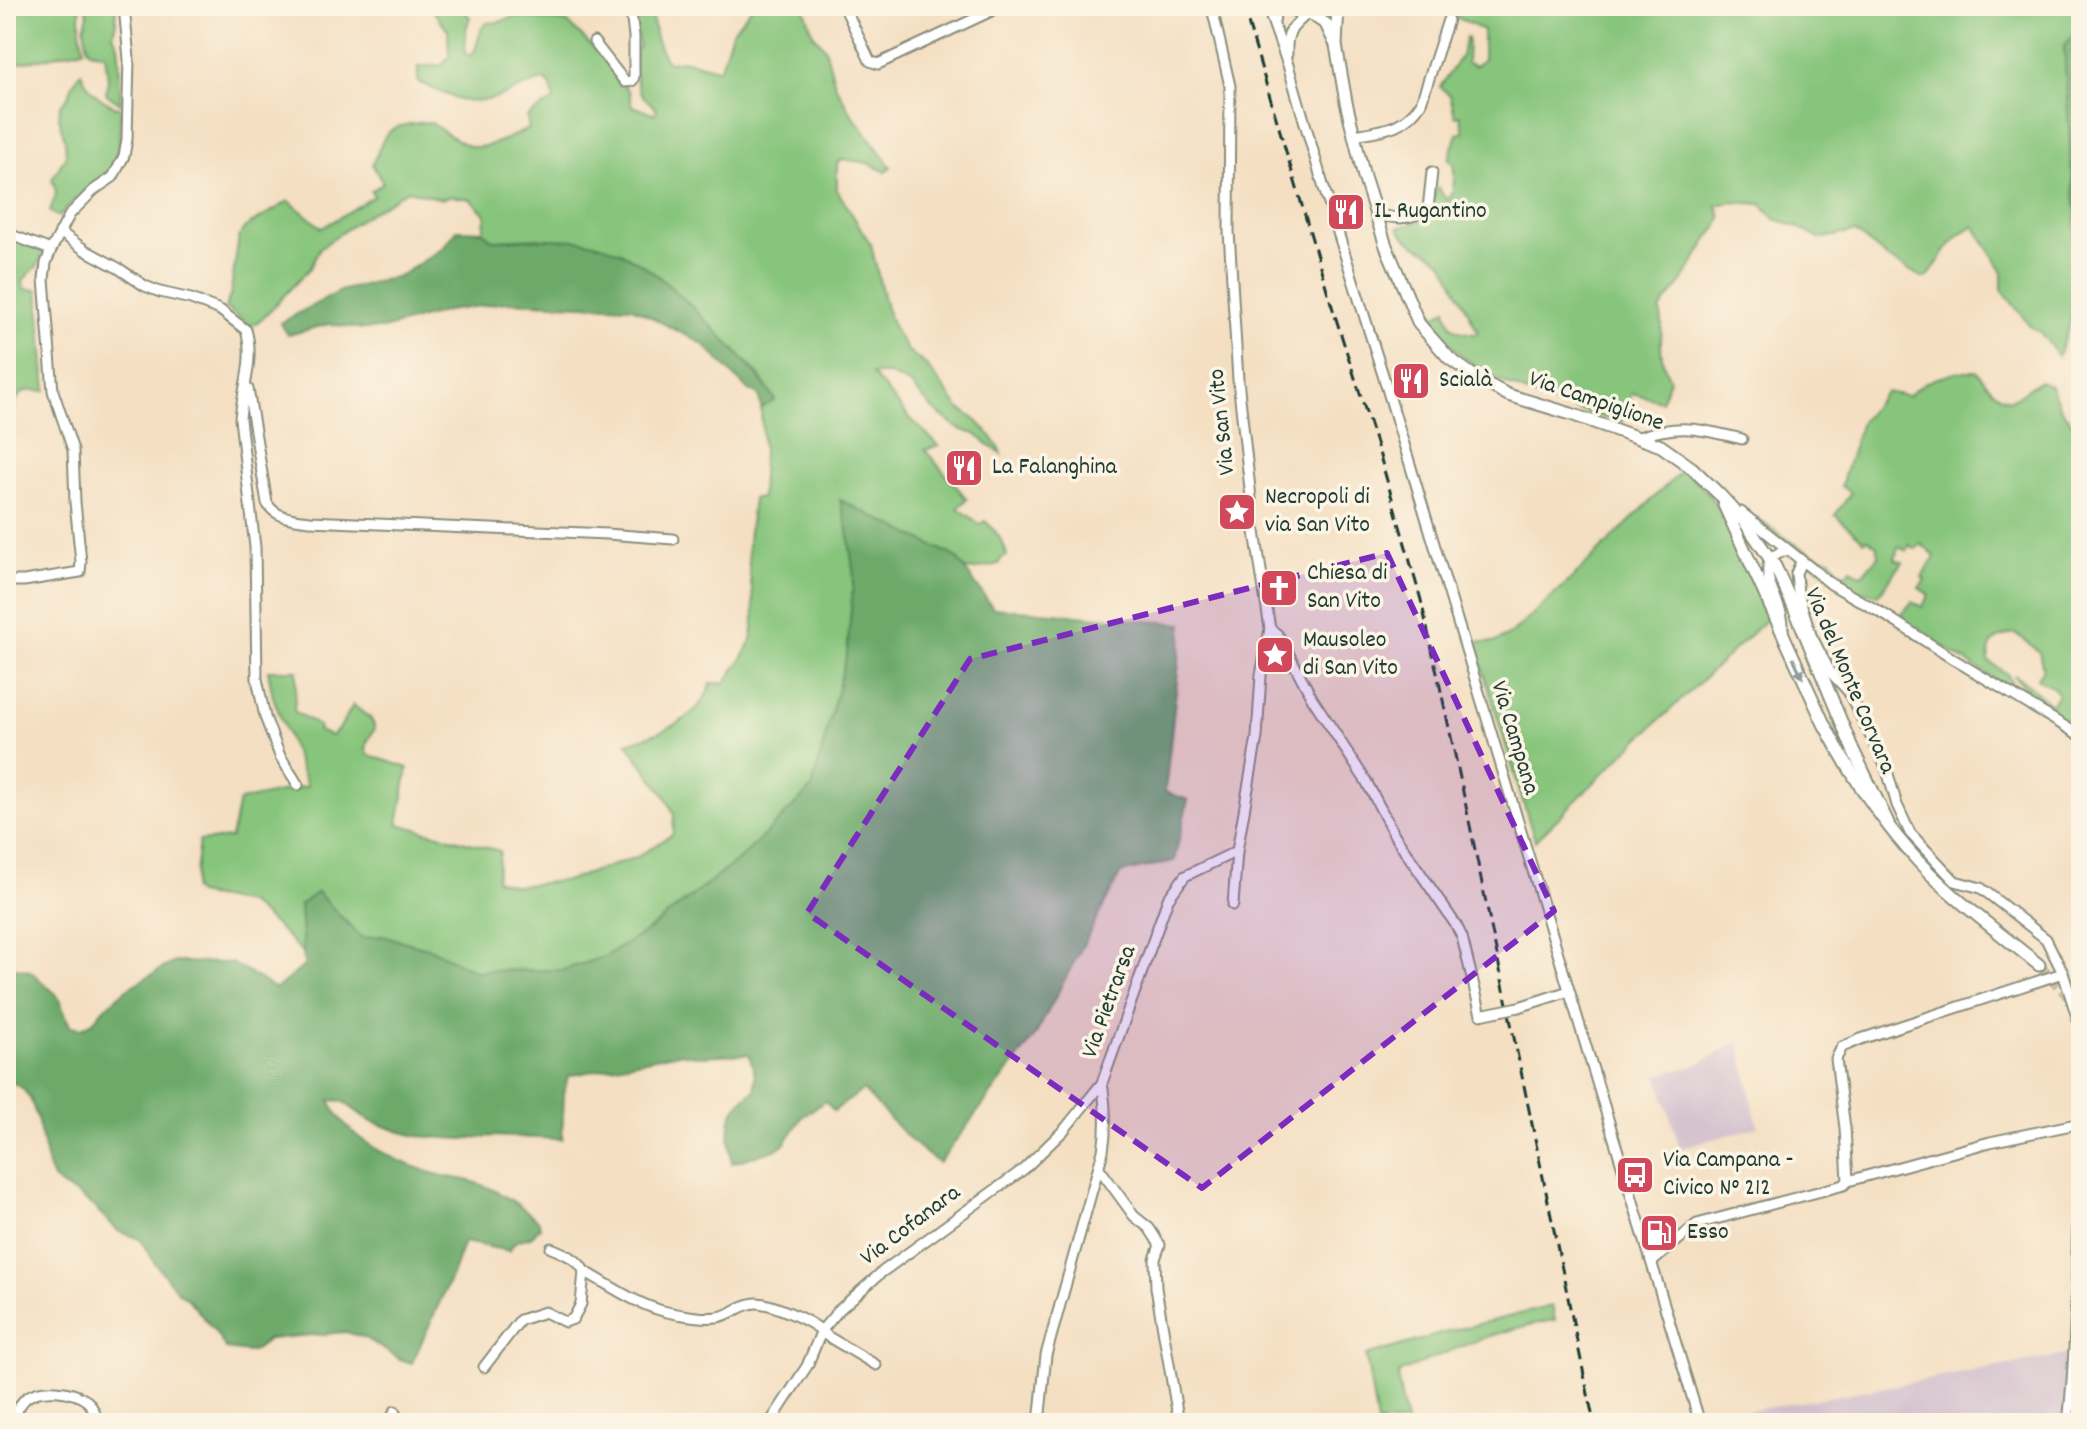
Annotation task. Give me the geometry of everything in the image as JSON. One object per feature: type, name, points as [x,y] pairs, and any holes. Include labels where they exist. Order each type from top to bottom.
[{"type":"main road","points":[[1287,6],[1299,13],[1309,14],[1330,6]]},
{"type":"main road","name":"Via Campiglione","points":[[1336,45],[1338,6]]},
{"type":"main road","name":"Via Campiglione","points":[[1309,14],[1326,24],[1336,45],[1354,135],[1375,214],[1395,271],[1419,324],[1449,358],[1478,379],[1508,395],[1661,446],[1692,468],[1720,495]]},
{"type":"main road","name":"Via del Monte Corvara","points":[[1720,495],[1770,557],[1888,823]]},
{"type":"main road","name":"Via del Monte Corvara","points":[[1720,495],[1824,724],[1841,757],[1875,808],[1920,863],[2039,965]]},
{"type":"street","points":[[6,581],[80,572],[73,450],[53,391],[44,279],[51,250],[70,214],[94,190],[113,177],[124,156],[129,59],[124,6]]},
{"type":"street","points":[[594,42],[625,82],[632,81],[634,36],[630,6]]},
{"type":"street","points":[[844,6],[870,61],[878,64],[985,10],[1002,6]]},
{"type":"street","name":"Via Campana","points":[[1267,6],[1288,65],[1700,1423]]},
{"type":"street","points":[[1274,26],[1276,6]]},
{"type":"street","name":"Via San Vito","points":[[1213,7],[1230,86],[1229,231],[1238,380],[1254,525],[1270,629],[1282,641],[1312,698],[1358,768],[1395,836],[1456,925],[1483,1014],[1519,1007],[1569,991]]},
{"type":"street","name":"Via Campana","points":[[1288,65],[1287,36],[1294,25],[1309,14]]},
{"type":"street","points":[[1354,135],[1390,127],[1407,120],[1415,111],[1421,103],[1448,20]]},
{"type":"street","points":[[1375,214],[1396,219],[1428,209],[1432,172]]},
{"type":"street","points":[[60,232],[145,286],[220,310],[246,330],[249,351],[247,385],[240,419],[255,547],[257,679],[265,717],[280,756],[298,785]]},
{"type":"street","points":[[6,233],[51,250]]},
{"type":"street","points":[[247,385],[267,503],[273,511],[284,516],[310,521],[673,539]]},
{"type":"street","points":[[1639,437],[1669,428],[1685,428],[1742,439]]},
{"type":"street","name":"Via Campiglione","points":[[1720,495],[1831,584],[2081,736]]},
{"type":"street","points":[[1770,557],[1787,550]]},
{"type":"street","name":"Via del Monte Corvara","points":[[1770,557],[1768,581],[1783,617],[1783,633]]},
{"type":"street","points":[[1801,562],[1796,573],[1798,593],[1811,635],[1830,672],[1848,691],[1875,744],[1910,833],[1955,881],[1981,888],[2041,934],[2063,973],[2081,1029]]},
{"type":"street","points":[[1233,905],[1237,851],[1257,737],[1261,675],[1270,629]]},
{"type":"street","name":"Via Pietrarsa","points":[[1039,1423],[1046,1355],[1099,1168],[1106,1132],[1102,1083],[1168,899],[1185,876],[1237,851]]},
{"type":"street","points":[[1848,1181],[1836,1059],[1842,1047],[2063,973]]},
{"type":"street","name":"Via Cofanara","points":[[770,1423],[807,1366],[822,1330],[839,1310],[864,1286],[1024,1169],[1064,1130],[1102,1083]]},
{"type":"street","points":[[1652,1262],[1697,1224],[1990,1142],[2081,1123]]},
{"type":"street","points":[[2068,1423],[2073,1376],[2081,1140]]},
{"type":"street","points":[[1099,1168],[1160,1245],[1155,1259],[1156,1288],[1179,1423]]},
{"type":"street","points":[[484,1367],[520,1320],[545,1312],[565,1322],[573,1319],[581,1304],[584,1271],[581,1265],[564,1253],[551,1248]]},
{"type":"street","points":[[584,1271],[640,1303],[668,1312],[713,1318],[750,1303],[774,1307],[822,1330],[876,1365]]},
{"type":"street","points":[[7,1423],[25,1398],[44,1391],[66,1392],[88,1402],[99,1423]]},
{"type":"street","points":[[389,1423],[395,1411]]},
{"type":"highlighted area","points":[[1387,553],[1554,911],[1202,1188],[807,913],[970,659]]},
{"type":"shaded area","points":[[1739,1042],[1758,1127],[1680,1148],[1657,1075],[1695,1066]]},
{"type":"shaded area","points":[[2071,1354],[2064,1423],[1711,1423],[1709,1418]]},
{"type":"green space","points":[[6,6],[80,6],[84,49],[6,65]]},
{"type":"green space","points":[[85,6],[116,6],[113,35],[118,45],[121,104],[106,94],[105,54],[88,49],[84,28],[88,15]]},
{"type":"green space","points":[[434,6],[459,6],[470,17],[465,53],[470,56],[482,27],[487,23],[516,16],[567,22],[604,58],[629,92],[632,106],[654,114],[657,110],[643,96],[636,80],[635,50],[639,47],[632,6],[650,6],[656,38],[664,58],[669,62],[683,60],[718,69],[732,32],[753,6],[804,6],[813,34],[825,48],[835,85],[851,113],[891,167],[886,172],[868,163],[843,159],[837,163],[837,190],[871,245],[886,309],[896,332],[907,350],[926,365],[959,408],[990,435],[1001,454],[933,409],[910,384],[889,374],[872,374],[939,446],[925,450],[967,499],[958,508],[980,524],[985,521],[1002,541],[1007,556],[998,564],[965,569],[956,557],[841,501],[854,577],[847,654],[812,789],[742,857],[647,931],[604,957],[563,970],[474,971],[431,949],[384,936],[362,938],[300,905],[303,953],[248,903],[197,894],[193,890],[199,841],[231,838],[239,801],[307,786],[273,697],[268,670],[297,670],[294,711],[319,726],[318,731],[332,736],[353,705],[371,719],[375,728],[367,742],[369,755],[408,768],[398,824],[500,851],[496,880],[516,886],[569,880],[637,857],[673,834],[674,814],[666,797],[627,743],[653,735],[689,716],[706,696],[711,683],[725,683],[744,656],[751,639],[754,612],[748,542],[753,498],[761,498],[761,408],[775,400],[758,374],[689,304],[658,276],[621,252],[538,238],[492,240],[483,231],[486,215],[470,199],[450,196],[441,199],[408,190],[320,248],[310,268],[263,318],[251,326],[225,308],[230,296],[239,237],[244,228],[289,201],[322,228],[374,196],[371,191],[383,183],[372,164],[387,134],[395,128],[430,122],[469,146],[488,145],[529,129],[527,117],[554,100],[551,86],[545,80],[494,99],[474,102],[418,82],[418,67],[442,65],[449,56],[448,30],[433,11]]},
{"type":"green space","points":[[1439,6],[2081,6],[2081,27],[2064,46],[2076,212],[2071,320],[2058,356],[2002,290],[2002,270],[1974,226],[1953,241],[1928,277],[1923,278],[1888,258],[1855,232],[1819,239],[1775,219],[1761,204],[1733,202],[1717,205],[1721,217],[1717,228],[1660,311],[1662,355],[1670,380],[1661,401],[1632,393],[1621,423],[1540,398],[1483,371],[1455,349],[1425,312],[1431,309],[1436,316],[1446,309],[1455,329],[1478,332],[1444,263],[1409,240],[1398,228],[1426,216],[1438,187],[1447,201],[1450,197],[1454,172],[1453,163],[1448,160],[1457,134],[1464,132],[1460,115],[1455,116],[1450,95],[1440,87],[1461,56],[1466,37],[1467,63],[1476,66],[1483,59],[1483,30]]},
{"type":"green space","points":[[2081,27],[2081,226],[2076,212],[2071,163],[2064,46]]},
{"type":"green space","points":[[81,72],[96,95],[121,109],[118,158],[116,165],[76,198],[59,217],[50,212],[56,193],[52,179],[66,156],[59,118],[60,106]]},
{"type":"green space","points":[[457,230],[483,231],[492,240],[584,241],[622,253],[656,275],[687,302],[746,364],[775,400],[761,408],[759,396],[745,387],[703,344],[632,307],[506,302],[447,311],[383,329],[329,324],[288,335],[280,323],[340,291],[400,276],[443,248]]},
{"type":"green space","points":[[6,235],[44,252],[38,265],[23,280],[24,289],[38,290],[46,391],[22,393],[15,404],[11,421],[6,419]]},
{"type":"green space","points":[[1964,371],[1976,371],[1995,391],[2010,400],[2040,381],[2051,386],[2060,408],[2080,437],[2081,733],[2029,701],[2014,675],[2051,704],[2058,694],[2037,678],[2043,669],[2039,652],[2020,637],[2012,633],[1996,639],[1990,648],[1988,661],[2007,674],[2019,695],[1898,618],[1912,602],[1922,607],[1929,595],[1919,588],[1935,556],[1921,544],[1916,549],[1909,545],[1907,551],[1898,547],[1895,559],[1903,562],[1878,595],[1835,581],[1758,520],[1802,548],[1830,559],[1846,575],[1851,569],[1862,575],[1878,556],[1878,547],[1868,539],[1864,541],[1835,515],[1851,493],[1841,486],[1861,422],[1885,392],[1908,396],[1927,382]]},
{"type":"green space","points":[[1681,471],[1695,480],[1722,514],[1770,616],[1535,841],[1475,644],[1495,642],[1511,634]]},
{"type":"green space","points":[[840,500],[956,557],[993,608],[1183,624],[1165,792],[1188,800],[1174,861],[1121,873],[1035,1036],[939,1163],[909,1138],[863,1090],[834,1111],[825,1101],[803,1116],[785,1143],[775,1150],[732,1163],[730,1122],[738,1105],[755,1090],[755,1074],[749,1054],[696,1056],[679,1053],[568,1076],[564,1092],[562,1139],[417,1136],[370,1121],[342,1101],[330,1100],[338,1115],[361,1139],[391,1157],[423,1170],[489,1188],[507,1197],[539,1221],[540,1227],[532,1236],[517,1241],[509,1251],[464,1242],[412,1363],[363,1337],[346,1332],[268,1339],[249,1352],[226,1349],[213,1329],[154,1262],[140,1239],[119,1232],[94,1207],[53,1179],[30,1098],[22,1088],[6,1079],[6,966],[30,971],[57,995],[70,1026],[82,1028],[93,1022],[128,988],[174,962],[232,963],[276,989],[304,966],[300,905],[317,892],[362,938],[384,936],[431,949],[474,971],[563,970],[604,957],[647,931],[742,857],[812,788],[847,654],[854,577],[848,530]]},
{"type":"green space","points":[[2081,1303],[2081,1423],[2070,1423],[2078,1362]]},
{"type":"green space","points":[[1552,1306],[1555,1320],[1494,1335],[1399,1373],[1406,1423],[1377,1423],[1366,1356]]},
{"type":"tunnel","points":[[2039,965],[2081,1009]]},
{"type":"railway","points":[[1243,6],[1421,600],[1594,1423]]},
{"type":"place","name":"IL Rugantino","points":[[1346,212]]},
{"type":"place","name":"Scialà","points":[[1411,381]]},
{"type":"place","name":"La Falanghina","points":[[964,468]]},
{"type":"place","name":"Necropoli di via San Vito","points":[[1237,512]]},
{"type":"place","name":"Chiesa di San Vito","points":[[1279,588]]},
{"type":"place","name":"Mausoleo di San Vito","points":[[1275,655]]},
{"type":"place","name":"Via Campana - Civico N° 212","points":[[1635,1175]]},
{"type":"place","name":"Esso","points":[[1659,1233]]}]
